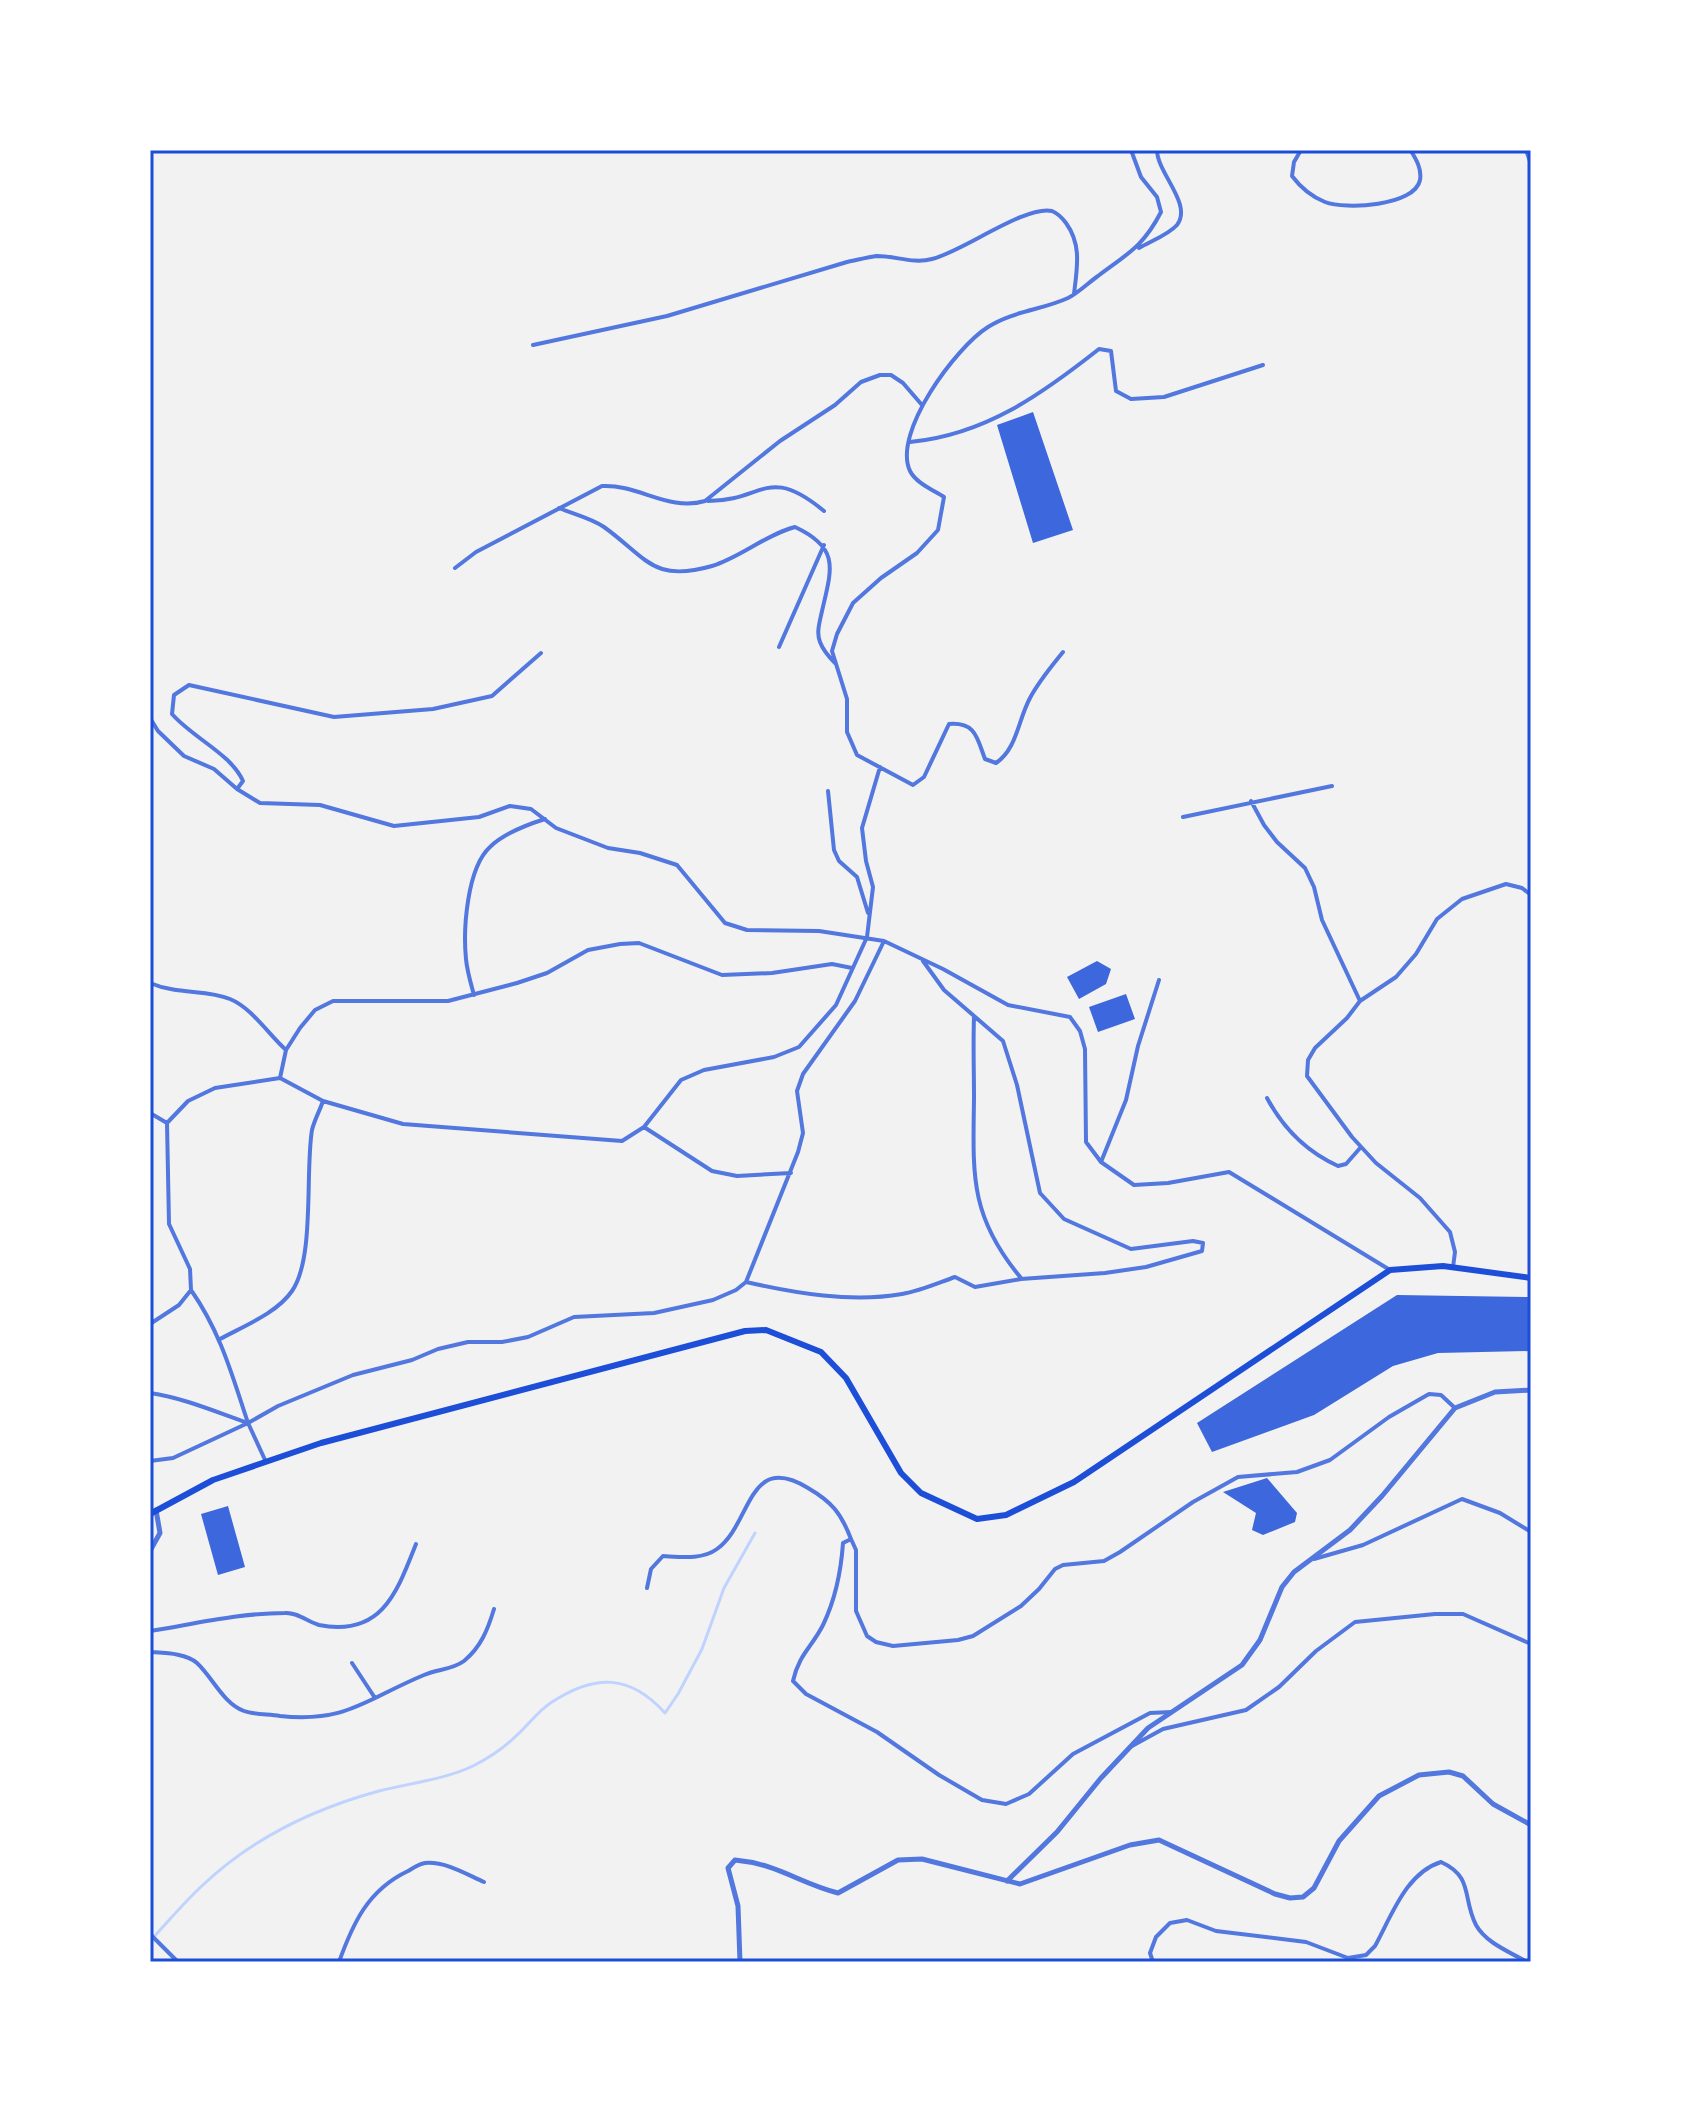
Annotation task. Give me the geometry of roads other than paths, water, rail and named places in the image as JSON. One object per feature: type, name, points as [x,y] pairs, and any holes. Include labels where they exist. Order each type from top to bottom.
[{"type":"main road","points":[[153,1512],[213,1480],[321,1443],[745,1331],[766,1330],[821,1352],[846,1378],[901,1473],[921,1493],[977,1519],[1006,1515],[1074,1482],[1390,1270],[1453,1267],[1531,1278]]},
{"type":"street","points":[[1131,150],[1141,177],[1157,197],[1161,212],[1137,249]]},
{"type":"street","points":[[1063,652],[1044,674],[1030,698],[1008,754],[996,763],[985,759],[971,727],[962,723],[949,724],[924,777],[913,785],[857,755],[847,732],[847,699],[832,651],[853,603],[881,578],[917,553],[938,530],[944,497],[911,473],[907,457],[922,405],[959,353],[986,328],[1019,312],[1074,294],[1137,249],[1176,226],[1182,206],[1157,160],[1157,150]]},
{"type":"street","points":[[1301,150],[1294,162],[1292,176],[1301,189],[1326,203],[1347,207],[1401,200],[1413,192],[1420,180],[1419,166],[1411,151]]},
{"type":"street","points":[[1526,150],[1531,164]]},
{"type":"street","points":[[533,345],[667,316],[847,262],[876,256],[910,262],[932,259],[956,250],[1003,224],[1052,211],[1063,219],[1074,235],[1079,255],[1074,294]]},
{"type":"street","points":[[909,442],[958,433],[1012,410],[1043,393],[1099,349],[1111,351],[1116,391],[1131,399],[1164,397],[1263,365]]},
{"type":"street","points":[[705,501],[780,441],[835,405],[861,382],[880,375],[891,375],[903,383],[922,405]]},
{"type":"street","points":[[455,568],[476,552],[602,486],[615,485],[690,506],[705,501],[722,501],[763,487],[789,487],[805,495],[824,511]]},
{"type":"street","points":[[559,508],[602,526],[651,566],[665,571],[685,572],[715,565],[777,532],[795,527],[815,536],[830,556],[830,576],[818,628],[819,640],[836,665]]},
{"type":"street","points":[[779,647],[824,545]]},
{"type":"street","points":[[237,789],[243,781],[236,766],[185,729],[172,714],[174,695],[189,685],[334,717],[433,709],[492,696],[541,653]]},
{"type":"street","points":[[150,718],[158,731],[184,756],[214,769],[237,789],[260,803],[320,805],[394,826],[479,817],[510,806],[531,809],[556,828],[608,848],[640,853],[677,865],[725,923],[747,930],[819,931],[884,941],[1008,1005],[1070,1017],[1080,1031],[1085,1049],[1086,1142],[1101,1162],[1134,1185],[1168,1183],[1229,1172],[1390,1270]]},
{"type":"street","points":[[266,1462],[248,1423],[220,1339],[191,1290],[190,1269],[169,1224],[167,1123],[188,1101],[215,1088],[280,1078],[323,1101],[403,1124],[622,1141],[644,1127],[681,1080],[704,1070],[774,1057],[799,1047],[836,1005],[867,937],[873,887],[862,828],[880,767]]},
{"type":"street","points":[[1183,817],[1332,786]]},
{"type":"street","points":[[828,791],[834,850],[839,861],[857,877],[869,915]]},
{"type":"street","points":[[1251,801],[1277,842],[1305,868],[1314,887],[1322,920],[1360,1001]]},
{"type":"street","points":[[474,995],[466,959],[466,906],[478,863],[489,847],[511,833],[545,819]]},
{"type":"street","points":[[1453,1267],[1455,1252],[1450,1232],[1420,1198],[1361,1147],[1307,1076],[1308,1060],[1315,1048],[1360,1001],[1396,977],[1416,954],[1437,919],[1462,899],[1506,884],[1522,888],[1531,895]]},
{"type":"street","points":[[150,1461],[173,1458],[278,1406],[353,1375],[412,1360],[438,1349],[468,1342],[502,1342],[528,1337],[574,1317],[654,1313],[713,1300],[736,1290],[746,1282],[791,1173],[803,1133],[797,1091],[803,1074],[855,1001],[884,941]]},
{"type":"street","points":[[280,1078],[286,1050],[315,1010],[333,1001],[448,1001],[547,973],[588,950],[639,943],[722,975],[772,973],[832,964],[852,968]]},
{"type":"street","points":[[746,1282],[806,1293],[870,1297],[903,1294],[955,1277],[975,1287],[1021,1279],[1105,1273],[1146,1267],[1202,1251],[1203,1243],[1193,1241],[1131,1249],[1064,1219],[1040,1193],[1017,1085],[1003,1041],[944,990],[921,958]]},
{"type":"street","points":[[1101,1162],[1126,1100],[1138,1046],[1159,980]]},
{"type":"street","points":[[150,983],[171,991],[231,999],[286,1050]]},
{"type":"street","points":[[974,1017],[972,1162],[977,1200],[1003,1257],[1021,1279]]},
{"type":"street","points":[[1267,1098],[1279,1120],[1321,1158],[1338,1166],[1346,1164],[1361,1147]]},
{"type":"street","points":[[220,1339],[278,1306],[293,1290],[301,1270],[306,1231],[312,1128],[323,1101]]},
{"type":"street","points":[[150,1113],[167,1123]]},
{"type":"street","points":[[644,1127],[712,1171],[737,1176],[783,1171],[791,1173]]},
{"type":"street","points":[[150,1324],[179,1305],[191,1290]]},
{"type":"street","points":[[1007,1881],[1057,1832],[1148,1728],[1242,1665],[1260,1640],[1282,1587],[1294,1572],[1361,1518],[1455,1408],[1495,1392],[1531,1390]]},
{"type":"street","points":[[150,1393],[178,1398],[201,1409],[248,1423]]},
{"type":"street","points":[[647,1588],[651,1569],[663,1556],[692,1558],[716,1550],[758,1486],[781,1477],[795,1480],[825,1498],[842,1516],[856,1550],[856,1611],[867,1636],[893,1646],[958,1640],[987,1628],[1021,1606],[1055,1569],[1063,1565],[1104,1561],[1193,1502],[1238,1477],[1297,1472],[1330,1460],[1389,1417],[1429,1394],[1441,1395],[1455,1408]]},
{"type":"street","points":[[1312,1560],[1363,1545],[1462,1499],[1500,1513],[1531,1532]]},
{"type":"street","points":[[150,1551],[160,1533],[153,1512]]},
{"type":"street","points":[[851,1539],[843,1543],[836,1594],[822,1628],[801,1655],[793,1681],[806,1694],[877,1732],[982,1800],[1006,1804],[1029,1794],[1073,1754],[1150,1713],[1174,1712]]},
{"type":"street","points":[[150,1631],[286,1612],[318,1624],[355,1626],[376,1616],[389,1601],[416,1544]]},
{"type":"street","points":[[150,1652],[184,1657],[197,1663],[239,1709],[295,1717],[331,1716],[464,1660],[484,1635],[494,1609]]},
{"type":"street","points":[[1127,1750],[1163,1729],[1246,1710],[1279,1687],[1316,1651],[1355,1622],[1463,1614],[1531,1644]]},
{"type":"street","points":[[352,1663],[375,1698]]},
{"type":"street","points":[[740,1962],[738,1906],[728,1868],[735,1860],[760,1862],[838,1893],[898,1860],[922,1859],[1020,1884],[1130,1845],[1159,1840],[1275,1894],[1290,1898],[1303,1897],[1314,1888],[1339,1841],[1379,1796],[1419,1775],[1449,1772],[1463,1776],[1493,1804],[1531,1825]]},
{"type":"street","points":[[1153,1962],[1150,1953],[1156,1937],[1170,1923],[1187,1920],[1216,1931],[1306,1942],[1348,1958],[1366,1955],[1375,1946],[1413,1878],[1427,1866],[1441,1862],[1454,1868],[1463,1878],[1476,1924],[1482,1932],[1527,1962]]},
{"type":"street","points":[[339,1962],[352,1925],[366,1902],[389,1880],[424,1863],[447,1866],[484,1882]]},
{"type":"street","points":[[150,1934],[178,1962]]},
{"type":"waterway","points":[[150,1941],[204,1884],[264,1839],[308,1816],[355,1798],[438,1778],[473,1766],[502,1748],[552,1702],[583,1686],[612,1682],[625,1685],[652,1700],[665,1713],[702,1649],[724,1588],[755,1533]]}]
